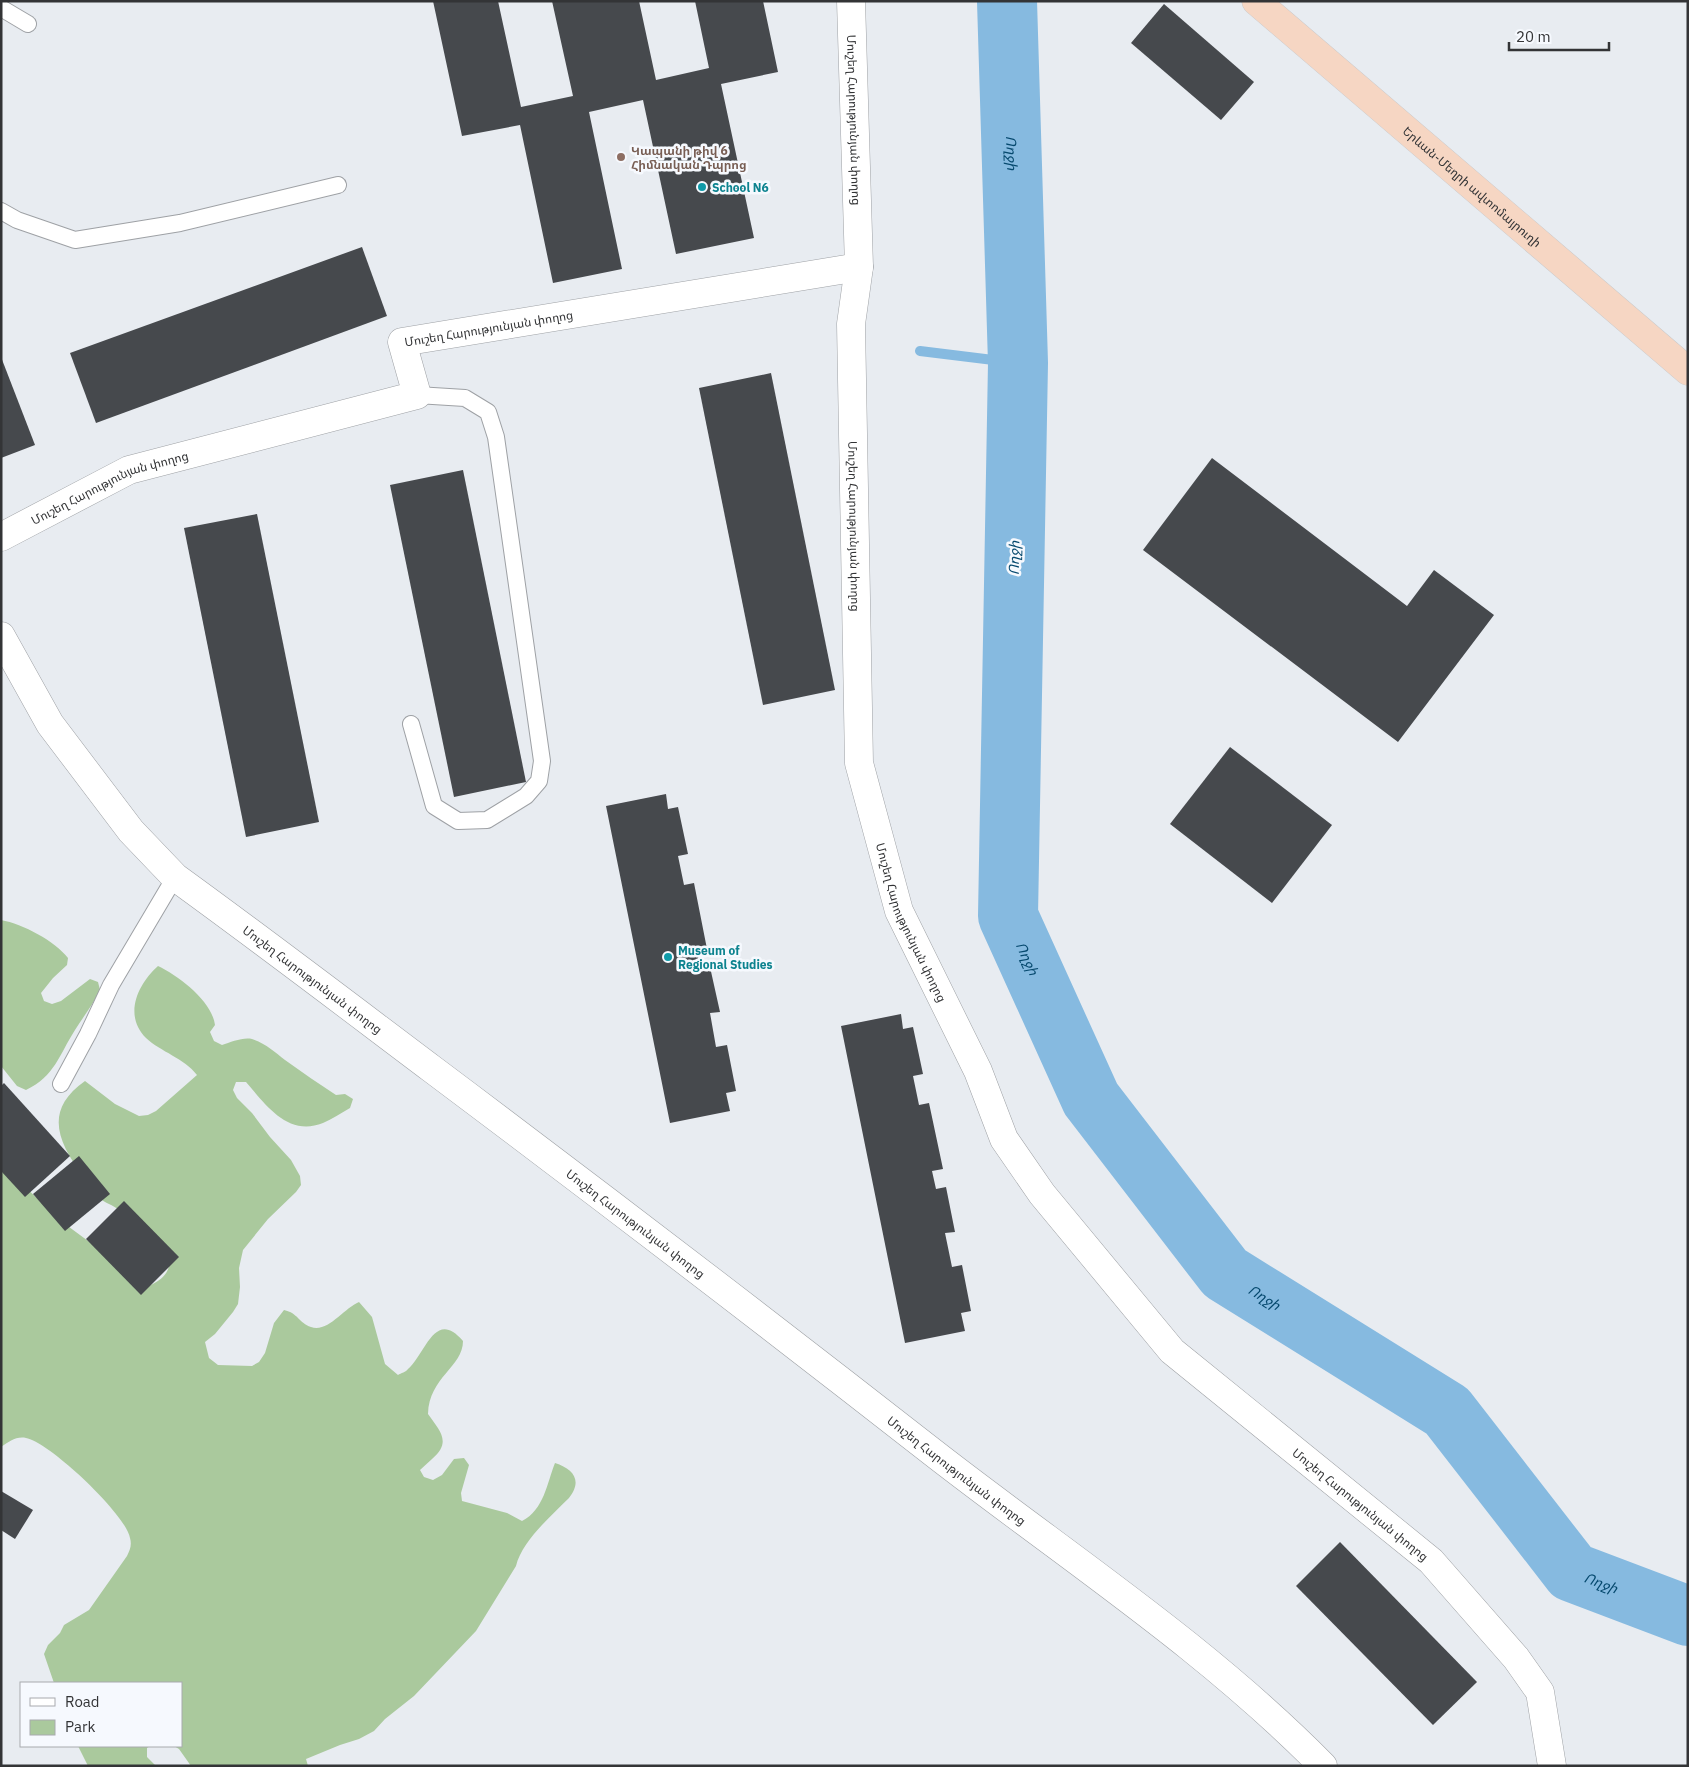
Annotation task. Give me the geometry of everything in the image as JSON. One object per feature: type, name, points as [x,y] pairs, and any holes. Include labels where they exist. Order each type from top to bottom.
[{"type":"highway","name":"Երևան-Մեղրի ավտոմայրուղի","points":[[1256,1],[1688,371]]},
{"type":"street","name":"Մուշեղ Հարությունյան փողոց","points":[[851,1],[860,267],[851,324],[859,764],[899,911],[978,1071],[1004,1139],[1042,1194],[1172,1351],[1431,1562],[1516,1658],[1540,1692],[1552,1766]]},
{"type":"street","name":"Մուշեղ Հարությունյան փողոց","points":[[1,538],[129,470],[272,431],[417,395],[402,342],[860,267]]},
{"type":"street","name":"Մուշեղ Հարությունյան փողոց","points":[[1,636],[50,724],[132,831],[175,877],[679,1255],[958,1472],[1208,1661],[1292,1734],[1323,1766]]},
{"type":"lane","points":[[1,8],[28,24]]},
{"type":"lane","points":[[1,211],[17,220],[75,240],[180,223],[338,185]]},
{"type":"lane","points":[[411,724],[434,806],[458,822],[487,820],[526,796],[538,781],[542,761],[496,437],[488,412],[466,398],[417,395]]},
{"type":"lane","points":[[61,1084],[88,1034],[111,984],[175,877]]},
{"type":"green space","points":[[1,920],[19,925],[38,934],[55,945],[68,958],[67,965],[41,993],[44,1001],[52,1004],[61,1001],[90,979],[98,982],[100,990],[50,1071],[44,1078],[26,1090],[17,1086],[1,1066]]},
{"type":"green space","points":[[158,966],[175,976],[201,998],[213,1016],[215,1025],[210,1032],[214,1041],[222,1045],[245,1039],[257,1041],[270,1048],[336,1095],[345,1094],[353,1099],[350,1108],[323,1123],[299,1126],[289,1122],[270,1109],[246,1082],[236,1082],[233,1090],[237,1098],[291,1160],[300,1176],[301,1185],[268,1219],[243,1250],[239,1268],[240,1287],[238,1304],[215,1334],[205,1342],[209,1358],[218,1365],[252,1366],[259,1362],[265,1353],[274,1323],[284,1310],[289,1311],[307,1325],[317,1328],[330,1323],[359,1302],[372,1317],[385,1364],[398,1375],[407,1370],[438,1331],[445,1329],[453,1332],[463,1341],[462,1350],[440,1381],[430,1401],[428,1414],[440,1431],[443,1442],[438,1453],[420,1470],[424,1477],[433,1480],[442,1475],[454,1459],[464,1458],[469,1465],[461,1493],[462,1501],[507,1513],[522,1521],[540,1503],[555,1463],[567,1468],[574,1476],[575,1481],[573,1492],[569,1498],[538,1529],[524,1547],[516,1566],[476,1631],[414,1696],[385,1719],[374,1731],[359,1739],[306,1759],[308,1766],[191,1766],[176,1747],[182,1747],[182,1682],[54,1682],[44,1654],[48,1645],[60,1633],[64,1625],[89,1610],[127,1556],[131,1543],[130,1538],[115,1513],[85,1480],[37,1442],[26,1438],[19,1438],[1,1447],[1,1164],[61,1221],[149,1286],[162,1278],[169,1267],[170,1257],[126,1215],[101,1200],[95,1193],[67,1150],[61,1138],[59,1126],[59,1115],[64,1103],[72,1092],[85,1081],[115,1104],[139,1116],[148,1115],[156,1111],[197,1075],[186,1064],[146,1038],[139,1029],[135,1020],[136,1000],[144,982]]},
{"type":"green space","points":[[78,1747],[148,1747],[147,1757],[156,1766],[88,1766]]},
{"type":"building","name":"School N6","points":[[433,1],[498,1],[521,107],[573,96],[552,1],[639,1],[656,80],[709,68],[695,1],[763,1],[778,72],[721,84],[754,238],[676,254],[643,100],[589,112],[622,269],[553,283],[520,125],[462,136]]},
{"type":"building","points":[[1164,4],[1254,82],[1221,120],[1131,43]]},
{"type":"building","points":[[362,247],[387,316],[96,423],[70,353]]},
{"type":"building","points":[[1,357],[35,445],[1,458]]},
{"type":"building","points":[[771,373],[835,690],[763,705],[699,388]]},
{"type":"building","points":[[1212,458],[1407,606],[1434,570],[1494,615],[1398,742],[1143,550]]},
{"type":"building","points":[[463,470],[526,782],[454,797],[390,485]]},
{"type":"building","points":[[257,514],[319,822],[246,837],[184,528]]},
{"type":"building","points":[[1230,747],[1332,825],[1272,903],[1170,824]]},
{"type":"building","points":[[666,794],[668,809],[678,807],[688,854],[678,856],[684,885],[694,883],[707,949],[697,951],[701,969],[710,967],[720,1012],[710,1013],[716,1047],[727,1045],[736,1091],[726,1093],[730,1111],[670,1123],[606,806]]},
{"type":"building","points":[[901,1014],[903,1029],[913,1027],[923,1074],[913,1076],[919,1105],[929,1103],[943,1169],[932,1171],[936,1189],[946,1187],[955,1232],[945,1233],[952,1267],[962,1265],[971,1311],[961,1313],[965,1331],[905,1343],[841,1026]]},
{"type":"building","points":[[4,1083],[70,1156],[25,1197],[1,1171],[1,1086]]},
{"type":"building","points":[[79,1156],[110,1194],[65,1231],[33,1194]]},
{"type":"building","points":[[124,1201],[179,1257],[141,1295],[86,1239]]},
{"type":"building","points":[[1,1491],[33,1510],[15,1539],[1,1530]]},
{"type":"building","points":[[1340,1542],[1477,1682],[1433,1725],[1296,1586]]},
{"type":"waterway","name":"Ողջի","points":[[1007,1],[1018,363],[1008,916],[1091,1099],[1225,1273],[1447,1411],[1572,1572],[1688,1616]]},
{"type":"waterway","points":[[920,351],[1018,363]]},
{"type":"place","name":"Կապանի թիվ 6 Հիմնական Դպրոց","points":[[621,157]]},
{"type":"place","name":"School N6","points":[[702,187]]},
{"type":"place","name":"Museum of Regional Studies","points":[[668,957]]}]
